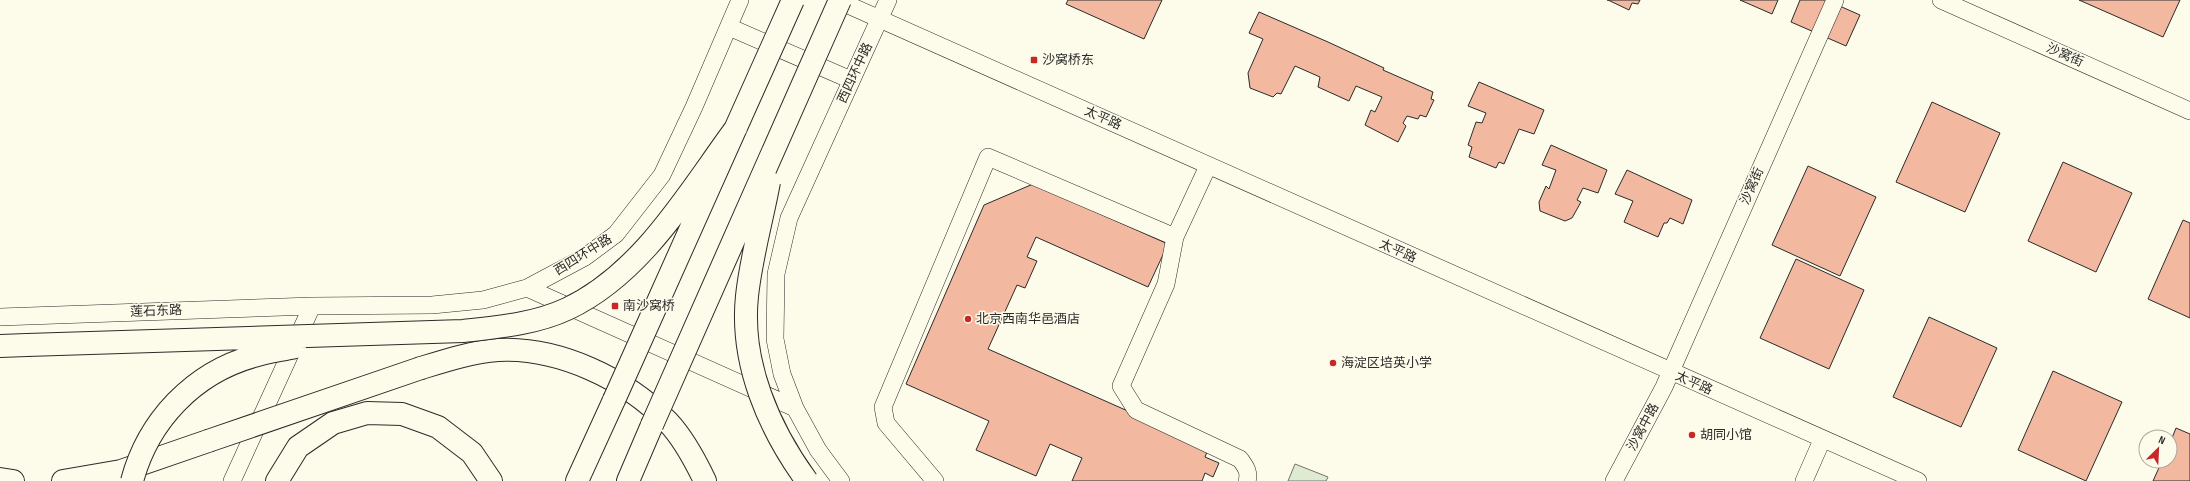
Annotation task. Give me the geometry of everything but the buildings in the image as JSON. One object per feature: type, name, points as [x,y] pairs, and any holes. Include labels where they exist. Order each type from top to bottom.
[{"type":"highway","points":[[577,481],[793,0]]},
{"type":"highway","points":[[628,481],[838,0]]},
{"type":"highway","points":[[0,346],[463,331],[514,325],[567,309],[606,286],[648,247],[736,128]]},
{"type":"highway","points":[[776,144],[747,296],[747,336],[756,378],[768,417],[787,454],[807,481]]},
{"type":"highway","points":[[132,481],[138,460],[153,431],[174,402],[212,373],[253,356],[349,335]]},
{"type":"highway","points":[[63,481],[121,471],[421,368],[462,356],[499,350],[536,352],[571,362],[599,373],[640,397],[669,422],[692,453],[705,481]]},
{"type":"highway","points":[[277,481],[298,447],[333,423],[368,413],[402,414],[438,427],[472,453],[491,481]]},
{"type":"highway","points":[[0,479],[13,481]]},
{"type":"street","name":"西四环中路","points":[[312,306],[432,305],[483,300],[527,288],[585,257],[616,234],[662,175],[694,107],[740,0]]},
{"type":"street","name":"太平路","points":[[838,0],[1822,440],[1918,481]]},
{"type":"street","name":"西四环中路","points":[[841,481],[818,450],[795,408],[782,374],[775,339],[776,274],[789,218],[888,0]]},
{"type":"street","name":"沙窝街","points":[[1670,372],[1835,0]]},
{"type":"street","name":"沙窝街","points":[[1941,0],[2190,111]]},
{"type":"street","points":[[729,27],[851,80]]},
{"type":"street","points":[[935,481],[886,422],[883,407],[988,157],[1175,236]]},
{"type":"street","points":[[1208,166],[1175,236],[1166,284],[1121,386],[1136,410],[1240,459],[1247,468],[1247,481]]},
{"type":"street","points":[[527,288],[795,408]]},
{"type":"street","points":[[232,481],[312,306]]},
{"type":"street","name":"莲石东路","points":[[0,317],[312,306]]},
{"type":"street","name":"沙窝中路","points":[[1614,481],[1664,387],[1670,372]]},
{"type":"street","points":[[1804,481],[1822,440]]},
{"type":"green space","points":[[1295,464],[1328,477],[1326,481],[1288,481]]},
{"type":"place","name":"沙窝桥东","points":[[1034,60]]},
{"type":"place","name":"南沙窝桥","points":[[615,306]]},
{"type":"place","name":"北京西南华邑酒店","points":[[968,319]]},
{"type":"place","name":"海淀区培英小学","points":[[1333,363]]},
{"type":"place","name":"胡同小馆","points":[[1692,435]]}]
